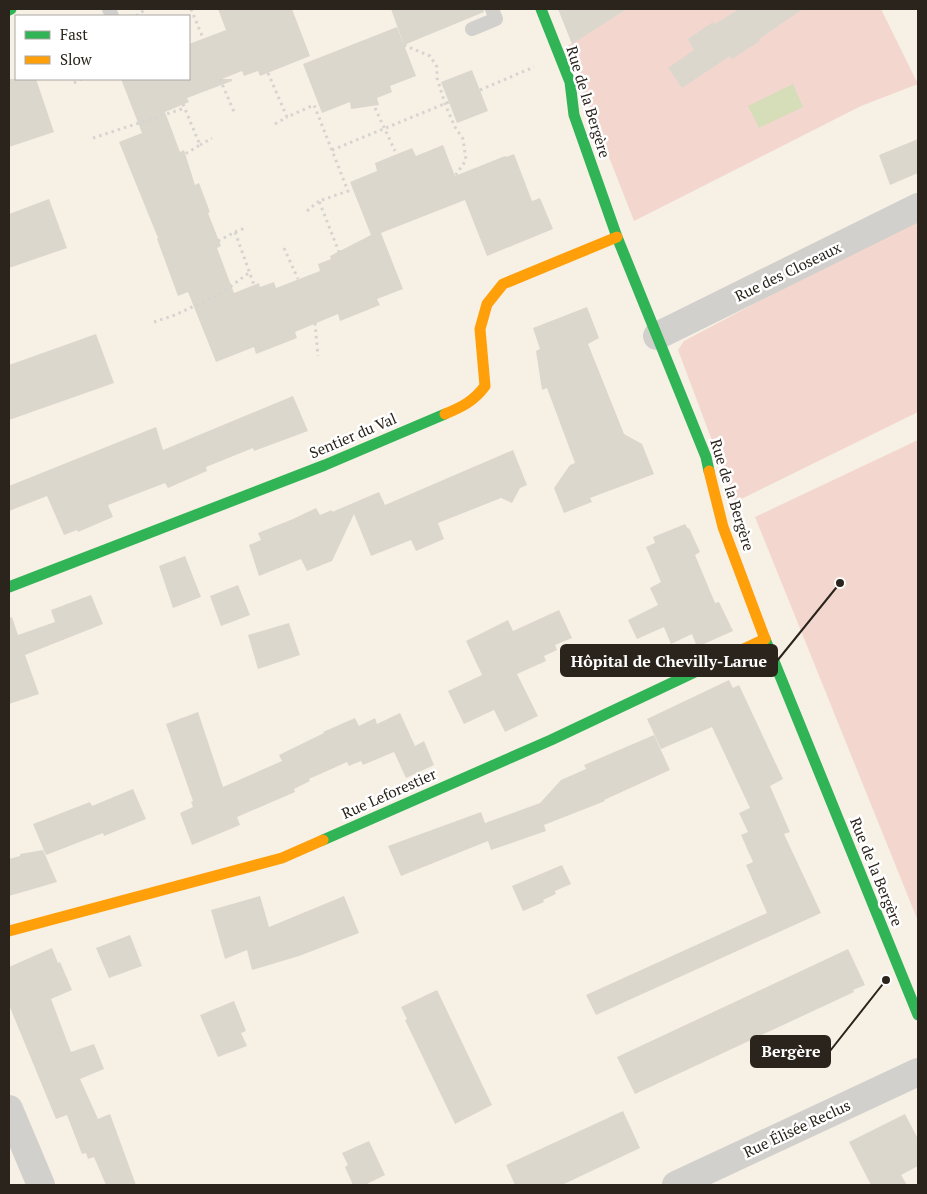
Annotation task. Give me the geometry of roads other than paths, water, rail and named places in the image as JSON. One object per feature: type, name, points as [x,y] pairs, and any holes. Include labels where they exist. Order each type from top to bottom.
[{"type":"street","name":"Rue de la Bergère","points":[[540,9],[570,82],[574,115],[617,237],[706,457],[723,527],[765,639],[918,1011]]},
{"type":"street","name":"Rue des Closeaux","points":[[657,336],[918,207]]},
{"type":"street","name":"Sentier du Val","points":[[9,587],[325,465],[468,404],[478,396],[485,386],[480,329],[487,304],[503,284],[617,237]]},
{"type":"street","name":"Rue Leforestier","points":[[9,931],[282,858],[551,740],[765,639]]},
{"type":"street","name":"Rue Élisée Reclus","points":[[676,1185],[918,1072]]},
{"type":"street","points":[[9,1109],[41,1185]]},
{"type":"lane","points":[[472,29],[496,19],[492,9]]},
{"type":"place","name":"Hôpital de Chevilly-Larue","points":[[840,583]]},
{"type":"place","name":"Bergère","points":[[886,980]]}]
